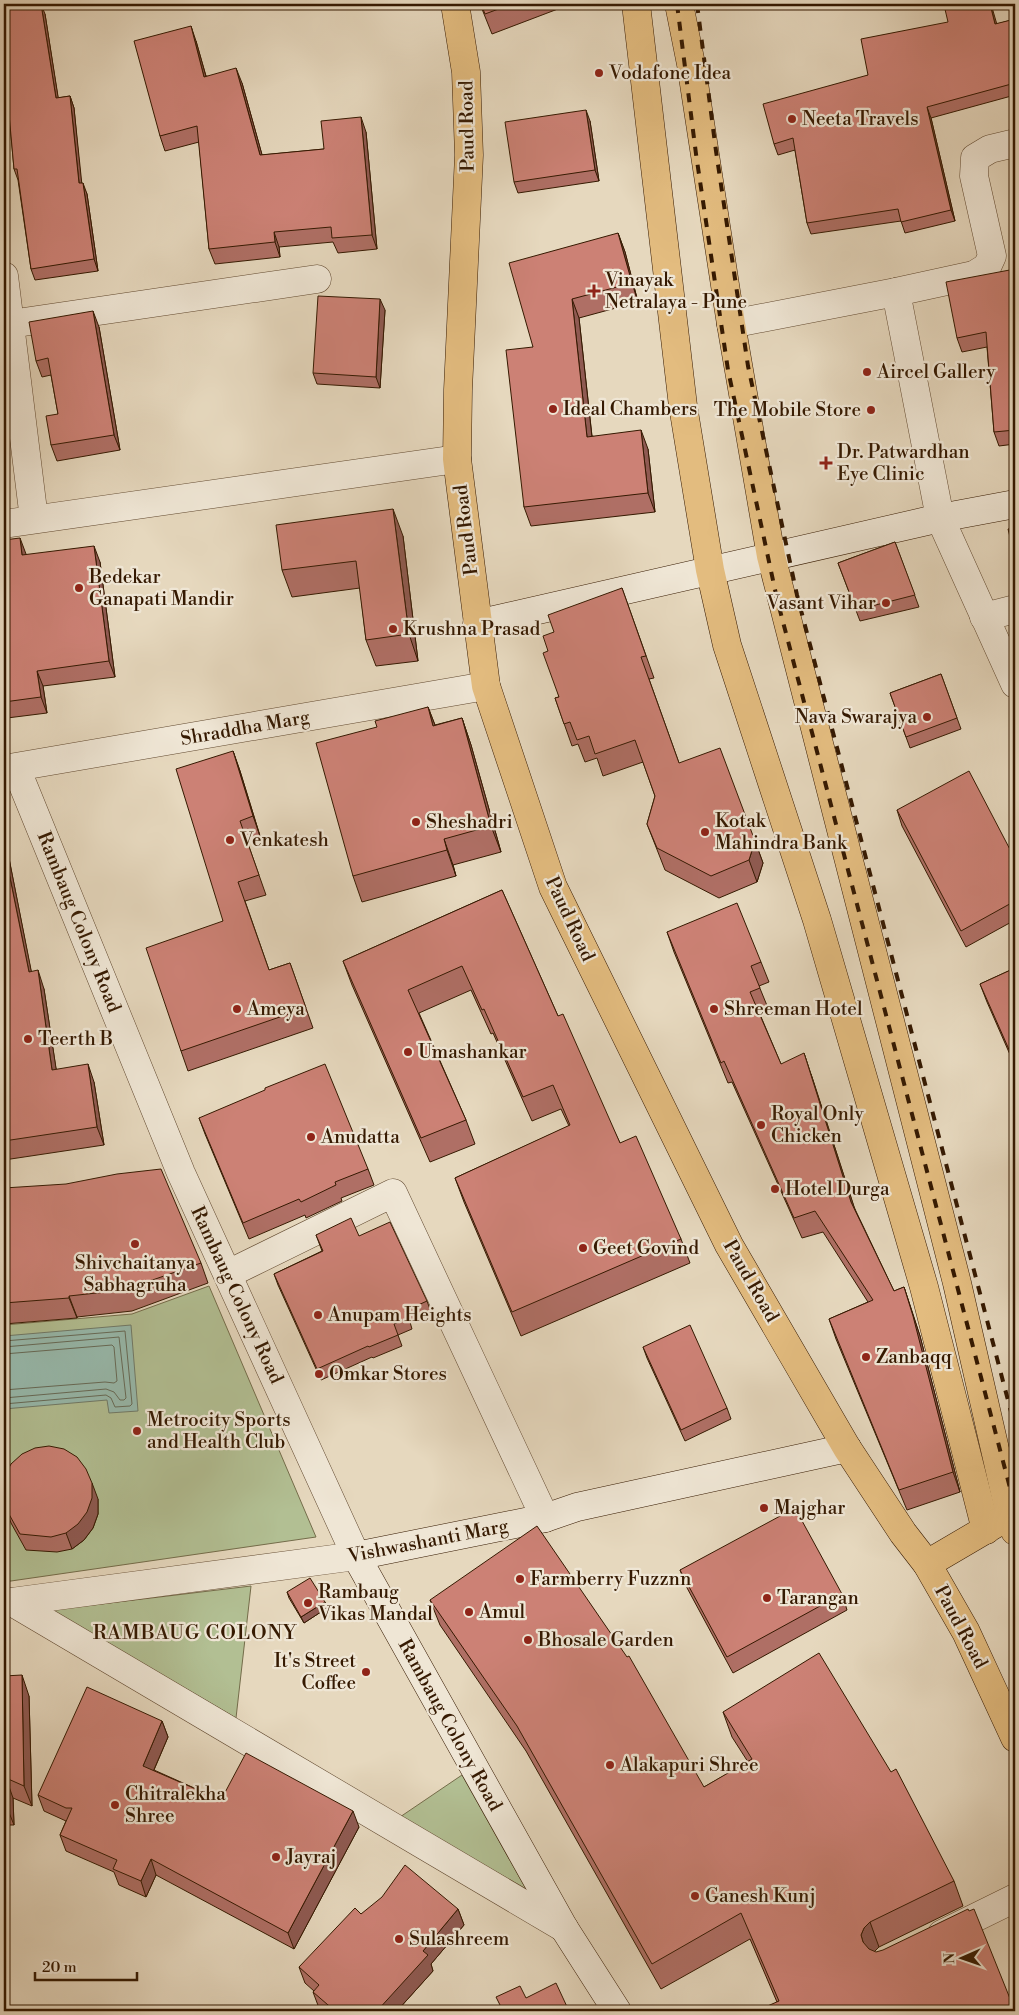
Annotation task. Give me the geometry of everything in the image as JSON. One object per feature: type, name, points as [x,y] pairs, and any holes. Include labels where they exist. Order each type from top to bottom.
[{"type":"main road","name":"Paud Road","points":[[455,4],[466,72],[469,155],[458,390],[457,459],[486,686],[552,887],[729,1245],[847,1448],[903,1533],[926,1564],[966,1632],[1015,1738]]},
{"type":"main road","points":[[636,4],[683,406],[710,570],[727,645],[817,920],[924,1287],[986,1530]]},
{"type":"main road","points":[[678,4],[691,64],[731,324],[771,556],[957,1283],[1013,1520],[986,1530],[926,1564]]},
{"type":"street","points":[[731,324],[974,275],[987,267],[992,256],[974,176],[975,158],[990,149],[1015,143]]},
{"type":"street","points":[[4,276],[34,519]]},
{"type":"street","points":[[10,324],[317,279]]},
{"type":"street","points":[[896,292],[940,518],[1015,684]]},
{"type":"street","points":[[4,524],[457,459]]},
{"type":"street","points":[[477,624],[940,518],[1015,504]]},
{"type":"street","points":[[984,617],[1015,609]]},
{"type":"street","name":"Shraddha Marg","points":[[10,769],[486,686]]},
{"type":"street","name":"Rambaug Colony Road","points":[[10,769],[182,1173],[356,1556],[564,1928],[617,2011]]},
{"type":"street","points":[[152,1176],[182,1173]]},
{"type":"street","points":[[228,1274],[393,1193],[545,1518]]},
{"type":"street","name":"Vishwashanti Marg","points":[[8,1602],[356,1556],[545,1518],[577,1507],[847,1448]]},
{"type":"street","points":[[8,1602],[564,1928]]},
{"type":"street","points":[[920,1944],[1015,1898]]},
{"type":"shaded area","name":"Metrocity Sports and Health Club","points":[[209,1286],[316,1537],[4,1582],[4,1325],[132,1314]]},
{"type":"shaded area","points":[[251,1586],[236,1718],[51,1610]]},
{"type":"shaded area","points":[[462,1775],[526,1889],[400,1817]]},
{"type":"water","points":[[131,1325],[138,1411],[109,1413],[107,1400],[4,1409],[4,1336]]},
{"type":"building","points":[[41,4],[56,98],[70,96],[79,183],[83,183],[94,259],[31,269],[17,169],[14,169],[4,59],[4,8]]},
{"type":"building","points":[[481,4],[512,4],[485,14]]},
{"type":"building","points":[[990,4],[995,24],[1015,19],[1015,83],[927,107],[951,210],[901,222],[898,209],[807,223],[793,138],[774,144],[763,104],[868,75],[861,39],[948,22],[944,5]]},
{"type":"building","points":[[191,26],[204,77],[236,68],[260,155],[324,149],[321,121],[361,117],[372,235],[332,238],[331,227],[274,232],[275,242],[209,249],[197,126],[160,136],[134,41]]},
{"type":"building","points":[[586,110],[595,170],[514,182],[505,122]]},
{"type":"building","points":[[618,233],[632,283],[572,299],[587,437],[641,430],[648,493],[524,507],[506,350],[533,347],[509,263]]},
{"type":"building","points":[[1015,269],[1015,430],[994,432],[986,332],[957,338],[946,282]]},
{"type":"building","points":[[318,296],[380,299],[376,377],[313,373]]},
{"type":"building","points":[[93,311],[114,435],[51,445],[46,416],[58,414],[48,358],[36,361],[29,322]]},
{"type":"building","points":[[393,509],[409,634],[366,640],[356,561],[282,570],[276,525]]},
{"type":"building","points":[[1015,528],[1015,557],[1008,529]]},
{"type":"building","points":[[20,538],[22,555],[94,546],[109,661],[37,671],[41,697],[4,702],[4,540]]},
{"type":"building","points":[[895,542],[915,595],[856,610],[838,563]]},
{"type":"building","points":[[622,588],[646,656],[641,657],[679,763],[720,748],[755,841],[749,860],[711,876],[657,848],[647,824],[655,796],[635,740],[595,754],[589,736],[577,740],[570,722],[564,724],[555,698],[559,697],[543,653],[548,651],[543,636],[554,632],[548,615]]},
{"type":"building","name":"Nava Swarajya","points":[[941,674],[957,718],[906,737],[890,693]]},
{"type":"building","name":"Sheshadri","points":[[428,707],[433,726],[462,718],[491,826],[444,839],[447,850],[353,876],[316,743],[377,727],[375,721]]},
{"type":"building","points":[[233,751],[253,816],[240,821],[259,875],[238,882],[269,970],[290,963],[306,1008],[181,1051],[146,948],[223,921],[176,769]]},
{"type":"building","points":[[969,771],[1015,859],[1015,901],[961,931],[897,810]]},
{"type":"building","name":"Teerth B","points":[[4,848],[29,972],[38,970],[52,1070],[88,1064],[97,1127],[4,1141]]},
{"type":"building","points":[[502,890],[558,1016],[563,1014],[620,1143],[636,1136],[681,1239],[512,1312],[455,1178],[570,1125],[553,1085],[523,1097],[484,1009],[482,1010],[462,966],[408,990],[466,1120],[421,1138],[343,961]]},
{"type":"building","points":[[737,903],[761,962],[751,966],[760,988],[750,992],[781,1064],[804,1053],[851,1202],[894,1291],[904,1287],[913,1316],[953,1472],[899,1490],[829,1319],[873,1300],[815,1211],[794,1218],[724,1061],[721,1063],[667,932]]},
{"type":"building","points":[[1015,968],[1015,1063],[980,984]]},
{"type":"building","points":[[325,1064],[368,1169],[335,1182],[336,1185],[301,1202],[299,1199],[243,1223],[199,1118],[265,1090],[265,1088]]},
{"type":"building","points":[[161,1169],[201,1263],[124,1290],[69,1296],[69,1298],[4,1303],[4,1188],[66,1184],[117,1174]]},
{"type":"building","points":[[351,1218],[359,1236],[390,1222],[427,1301],[405,1311],[408,1318],[394,1324],[398,1335],[317,1369],[274,1274],[323,1251],[316,1235]]},
{"type":"building","points":[[690,1325],[727,1408],[681,1430],[643,1347]]},
{"type":"building","points":[[49,1446],[64,1449],[77,1457],[86,1469],[92,1483],[92,1498],[87,1512],[78,1524],[66,1533],[51,1537],[20,1534],[5,1507],[4,1477],[11,1464],[22,1454],[35,1448]]},
{"type":"building","name":"Tarangan","points":[[795,1508],[842,1594],[727,1657],[680,1570]]},
{"type":"building","points":[[537,1526],[627,1657],[629,1656],[704,1787],[752,1759],[723,1712],[819,1653],[891,1772],[896,1769],[954,1881],[870,1922],[864,1928],[861,1935],[863,1942],[869,1949],[876,1952],[883,1950],[968,1909],[969,1911],[974,1909],[1015,2011],[756,2011],[779,2001],[741,1913],[652,1964],[517,1726],[430,1600]]},
{"type":"building","name":"Rambaug Vikas Mandal","points":[[310,1578],[325,1602],[301,1617],[287,1592]]},
{"type":"building","points":[[22,1675],[24,1786],[6,1778],[6,1805],[4,1805],[4,1676]]},
{"type":"building","points":[[87,1687],[162,1721],[143,1766],[221,1800],[246,1753],[353,1811],[288,1933],[151,1859],[141,1881],[113,1869],[117,1860],[60,1835],[72,1808],[66,1808],[38,1795]]},
{"type":"building","name":"Sulashreem","points":[[405,1865],[458,1909],[423,1951],[428,1955],[377,2011],[349,2011],[344,2008],[342,2011],[335,2011],[313,1992],[319,1985],[299,1967],[355,1908],[361,1914],[382,1897]]},
{"type":"building","points":[[556,1983],[569,2011],[503,2011],[496,1997],[520,1986],[526,1998]]},
{"type":"railway","points":[[677,4],[696,154],[728,370],[777,599],[1015,1507]]},
{"type":"railway","points":[[697,4],[716,151],[748,366],[797,595],[1015,1427]]},
{"type":"place","name":"Vodafone Idea","points":[[599,73]]},
{"type":"place","name":"Neeta Travels","points":[[792,119]]},
{"type":"place","name":"Vinayak Netralaya - Pune","points":[[594,291]]},
{"type":"place","name":"Aircel Gallery","points":[[867,372]]},
{"type":"place","name":"Ideal Chambers","points":[[553,409]]},
{"type":"place","name":"The Mobile Store","points":[[871,410]]},
{"type":"place","name":"Dr. Patwardhan Eye Clinic","points":[[826,463]]},
{"type":"place","name":"Bedekar Ganapati Mandir","points":[[79,588]]},
{"type":"place","name":"Vasant Vihar","points":[[886,603]]},
{"type":"place","name":"Krushna Prasad","points":[[393,629]]},
{"type":"place","name":"Nava Swarajya","points":[[927,717]]},
{"type":"place","name":"Sheshadri","points":[[416,822]]},
{"type":"place","name":"Kotak Mahindra Bank","points":[[705,832]]},
{"type":"place","name":"Venkatesh","points":[[230,840]]},
{"type":"place","name":"Ameya","points":[[237,1009]]},
{"type":"place","name":"Shreeman Hotel","points":[[714,1009]]},
{"type":"place","name":"Teerth B","points":[[28,1039]]},
{"type":"place","name":"Umashankar","points":[[408,1052]]},
{"type":"place","name":"Royal Only Chicken","points":[[761,1125]]},
{"type":"place","name":"Anudatta","points":[[311,1137]]},
{"type":"place","name":"Hotel Durga","points":[[775,1189]]},
{"type":"place","name":"Shivchaitanya Sabhagruha","points":[[135,1244]]},
{"type":"place","name":"Geet Govind","points":[[583,1248]]},
{"type":"place","name":"Anupam Heights","points":[[318,1315]]},
{"type":"place","name":"Zanbaqq","points":[[866,1357]]},
{"type":"place","name":"Omkar Stores","points":[[319,1374]]},
{"type":"place","name":"Metrocity Sports and Health Club","points":[[137,1431]]},
{"type":"place","name":"Majghar","points":[[764,1508]]},
{"type":"place","name":"Farmberry Fuzznn","points":[[520,1579]]},
{"type":"place","name":"Tarangan","points":[[767,1598]]},
{"type":"place","name":"Rambaug Vikas Mandal","points":[[308,1603]]},
{"type":"place","name":"Amul","points":[[469,1612]]},
{"type":"place","name":"Bhosale Garden","points":[[528,1640]]},
{"type":"place","name":"It's Street Coffee","points":[[366,1672]]},
{"type":"place","name":"Alakapuri Shree","points":[[610,1765]]},
{"type":"place","name":"Chitralekha Shree","points":[[115,1805]]},
{"type":"place","name":"Jayraj","points":[[276,1857]]},
{"type":"place","name":"Ganesh Kunj","points":[[695,1896]]},
{"type":"place","name":"Sulashreem","points":[[399,1939]]},
{"type":"district","name":"RAMBAUG COLONY","points":[[195,1633]]}]
